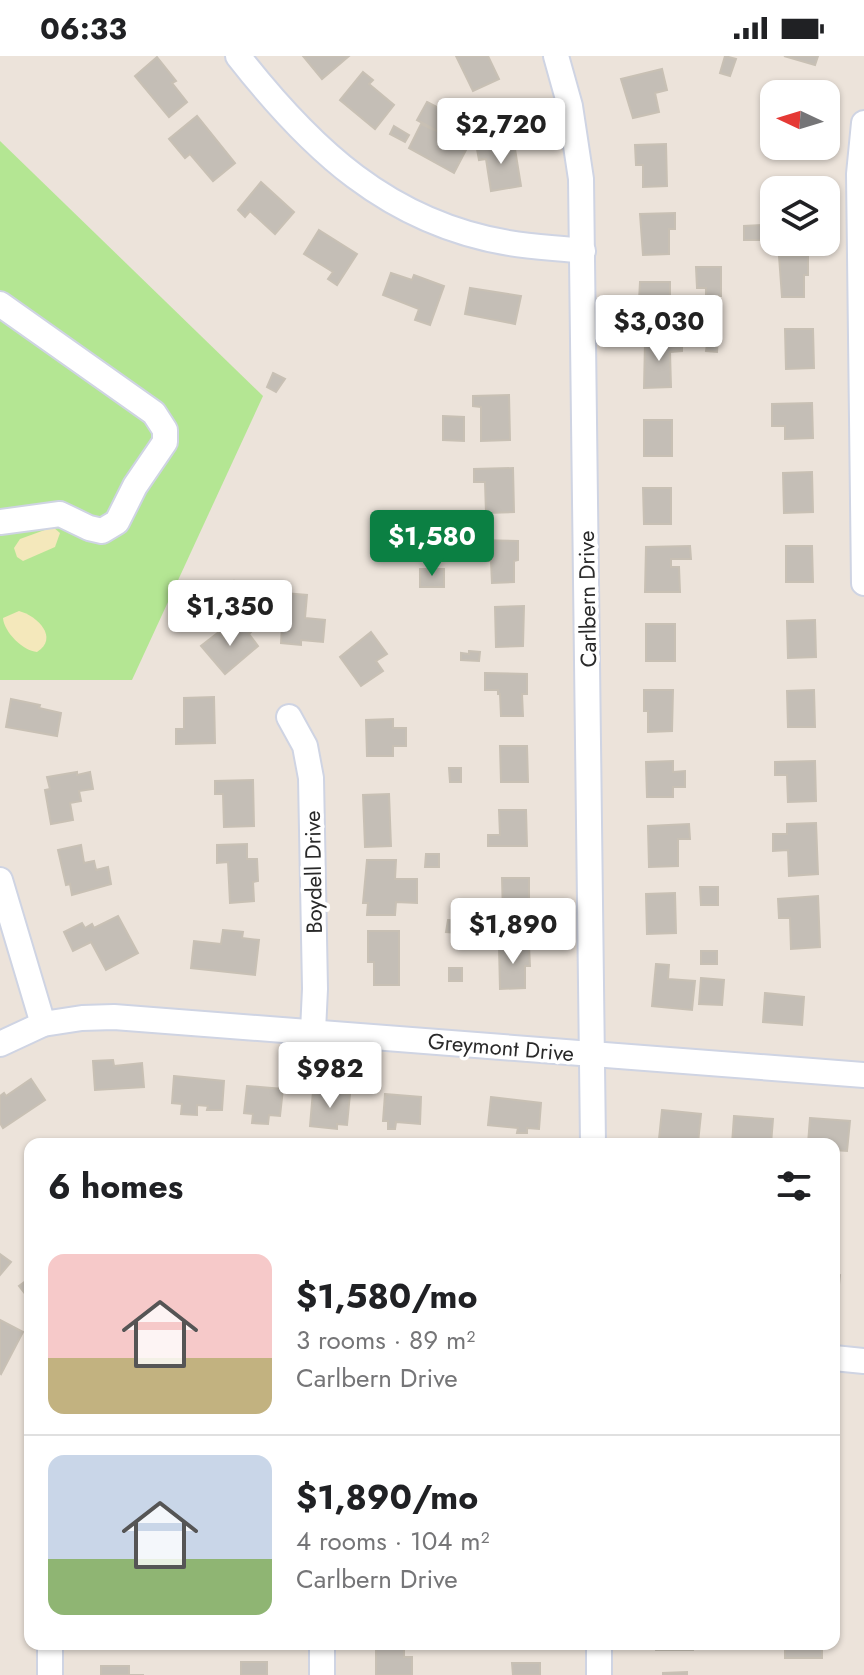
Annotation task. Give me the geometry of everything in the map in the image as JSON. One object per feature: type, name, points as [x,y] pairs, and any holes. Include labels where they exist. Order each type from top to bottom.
[{"type":"street","points":[[238,56],[276,105],[314,144],[360,180],[403,207],[458,229],[507,242],[583,251]]},
{"type":"street","name":"Carlbern Drive","points":[[556,56],[570,106],[581,179],[593,1138]]},
{"type":"street","points":[[864,123],[859,174],[864,583]]},
{"type":"street","points":[[0,522],[60,514],[102,531],[117,522],[135,486],[165,442],[165,430],[154,413],[6,317]]},
{"type":"street","name":"Boydell Drive","points":[[289,717],[305,746],[311,778],[313,1031]]},
{"type":"street","points":[[0,880],[43,1024]]},
{"type":"street","name":"Greymont Drive","points":[[0,1044],[43,1024],[114,1017],[864,1075]]},
{"type":"street","points":[[840,1359],[864,1361]]},
{"type":"street","points":[[50,1650],[50,1675]]},
{"type":"street","points":[[322,1650],[322,1675]]},
{"type":"street","points":[[599,1650],[599,1675]]},
{"type":"green space","points":[[0,141],[263,396],[132,680],[0,680]]},
{"type":"sand","points":[[53,527],[60,533],[55,547],[23,561],[17,557],[14,548],[20,539]]},
{"type":"sand","points":[[19,611],[39,622],[46,634],[43,646],[37,652],[20,644],[4,623],[3,618]]},
{"type":"building","points":[[303,56],[349,56],[322,79]]},
{"type":"building","points":[[456,56],[488,56],[499,79],[473,91]]},
{"type":"building","points":[[725,56],[736,59],[730,76],[720,73]]},
{"type":"building","points":[[784,56],[818,56],[815,65]]},
{"type":"building","points":[[157,57],[176,81],[172,83],[187,102],[169,117],[135,76]]},
{"type":"building","points":[[662,69],[667,90],[655,93],[659,112],[633,118],[621,79]]},
{"type":"building","points":[[363,72],[373,80],[369,84],[394,105],[375,129],[340,100]]},
{"type":"building","points":[[427,102],[452,115],[448,123],[443,123],[463,136],[458,146],[466,150],[454,173],[409,148],[421,124],[439,132],[417,120]]},
{"type":"building","points":[[197,116],[235,163],[213,181],[190,154],[185,158],[169,139]]},
{"type":"building","points":[[394,126],[409,135],[405,142],[390,134]]},
{"type":"building","points":[[514,143],[521,186],[491,191],[486,159],[479,160],[477,149]]},
{"type":"building","points":[[666,144],[667,186],[643,187],[643,165],[636,165],[635,145]]},
{"type":"building","points":[[261,182],[294,212],[275,234],[250,211],[245,217],[238,210]]},
{"type":"building","points":[[675,213],[675,229],[669,229],[669,254],[643,255],[640,214]]},
{"type":"building","points":[[760,225],[760,240],[744,240],[744,226]]},
{"type":"building","points":[[319,230],[357,254],[337,285],[328,279],[333,272],[304,254]]},
{"type":"building","points":[[779,256],[808,256],[804,297],[782,297]]},
{"type":"building","points":[[696,267],[721,267],[721,296],[706,296],[706,288],[697,288]]},
{"type":"building","points":[[391,273],[412,280],[414,275],[444,286],[430,325],[415,320],[419,309],[383,295]]},
{"type":"building","points":[[640,282],[670,282],[670,324],[646,324],[647,301],[639,301]]},
{"type":"building","points":[[470,288],[521,296],[515,324],[465,314]]},
{"type":"building","points":[[785,329],[813,329],[814,368],[786,369]]},
{"type":"building","points":[[708,337],[718,337],[717,352],[706,351]]},
{"type":"building","points":[[682,341],[682,351],[670,352],[671,387],[644,388],[645,342]]},
{"type":"building","points":[[273,373],[285,379],[276,392],[267,387]]},
{"type":"building","points":[[509,395],[510,440],[481,441],[481,407],[473,406],[473,396]]},
{"type":"building","points":[[812,403],[813,438],[785,439],[785,426],[772,426],[772,404]]},
{"type":"building","points":[[443,416],[464,417],[464,441],[443,440]]},
{"type":"building","points":[[644,420],[672,420],[672,456],[644,456]]},
{"type":"building","points":[[513,468],[514,512],[486,513],[485,482],[474,482],[474,469]]},
{"type":"building","points":[[812,472],[813,512],[784,513],[783,473]]},
{"type":"building","points":[[643,488],[671,488],[671,524],[644,524]]},
{"type":"building","points":[[473,540],[518,541],[514,582],[492,583],[491,561],[473,561]]},
{"type":"building","points":[[690,546],[691,559],[671,559],[671,567],[679,567],[680,592],[645,592],[646,547]]},
{"type":"building","points":[[786,546],[812,546],[813,582],[786,582]]},
{"type":"building","points":[[420,569],[444,569],[444,587],[420,587]]},
{"type":"building","points":[[234,581],[250,597],[235,612],[219,596]]},
{"type":"building","points":[[284,593],[307,595],[305,618],[325,620],[323,642],[301,640],[301,645],[281,643]]},
{"type":"building","points":[[524,606],[523,646],[496,647],[495,607]]},
{"type":"building","points":[[815,620],[816,657],[788,658],[787,621]]},
{"type":"building","points":[[241,624],[251,632],[249,634],[258,646],[225,674],[201,646],[219,632],[224,638]]},
{"type":"building","points":[[646,624],[675,624],[675,661],[646,661]]},
{"type":"building","points":[[371,632],[387,654],[376,661],[383,671],[361,686],[340,657]]},
{"type":"building","points":[[469,651],[480,652],[479,661],[461,660],[461,653],[469,654]]},
{"type":"building","points":[[485,673],[527,674],[527,694],[522,694],[523,716],[501,716],[500,694],[498,690],[485,690]]},
{"type":"building","points":[[644,690],[673,690],[672,731],[648,732]]},
{"type":"building","points":[[814,690],[815,727],[788,727],[787,691]]},
{"type":"building","points":[[214,697],[215,743],[176,744],[176,729],[184,729],[184,698]]},
{"type":"building","points":[[11,699],[61,713],[57,736],[6,727]]},
{"type":"building","points":[[393,719],[393,728],[406,728],[406,746],[393,746],[393,756],[367,756],[366,720]]},
{"type":"building","points":[[500,746],[527,746],[528,782],[501,782]]},
{"type":"building","points":[[673,761],[673,772],[685,771],[685,787],[673,787],[673,797],[647,797],[646,762]]},
{"type":"building","points":[[815,761],[816,801],[788,802],[787,775],[775,775],[775,762]]},
{"type":"building","points":[[449,768],[461,768],[461,782],[450,782]]},
{"type":"building","points":[[77,772],[77,775],[90,772],[93,789],[79,791],[81,801],[70,803],[73,820],[51,824],[45,790],[50,789],[47,777]]},
{"type":"building","points":[[253,780],[254,826],[224,827],[223,794],[215,794],[215,781]]},
{"type":"building","points":[[389,794],[391,846],[365,847],[363,795]]},
{"type":"building","points":[[499,810],[526,810],[527,846],[488,846],[488,835],[500,835]]},
{"type":"building","points":[[816,823],[818,874],[789,876],[788,850],[773,851],[773,834],[787,834],[787,824]]},
{"type":"building","points":[[689,824],[690,839],[678,839],[678,866],[649,867],[648,826]]},
{"type":"building","points":[[247,844],[247,859],[257,859],[258,881],[253,882],[254,901],[230,903],[228,862],[217,863],[217,845]]},
{"type":"building","points":[[81,845],[84,863],[94,861],[96,870],[108,867],[111,884],[72,895],[70,884],[66,885],[58,850]]},
{"type":"building","points":[[426,854],[439,854],[439,867],[425,867]]},
{"type":"building","points":[[367,860],[396,860],[395,879],[417,879],[417,903],[396,902],[395,915],[367,915],[368,903],[363,903]]},
{"type":"building","points":[[502,878],[529,878],[529,915],[503,915]]},
{"type":"building","points":[[700,887],[718,887],[718,905],[701,905]]},
{"type":"building","points":[[675,893],[676,933],[647,934],[646,894]]},
{"type":"building","points":[[818,896],[820,947],[791,949],[790,918],[779,918],[778,899]]},
{"type":"building","points":[[118,916],[138,953],[106,970],[91,942],[73,951],[64,932],[82,923],[85,928],[92,924],[94,928]]},
{"type":"building","points":[[448,920],[462,921],[460,933],[446,932]]},
{"type":"building","points":[[223,930],[243,932],[242,938],[259,940],[255,975],[191,968],[194,941],[221,944]]},
{"type":"building","points":[[368,931],[399,931],[399,985],[374,985],[374,962],[368,962]]},
{"type":"building","points":[[499,946],[529,946],[530,966],[525,966],[525,988],[500,989]]},
{"type":"building","points":[[701,951],[717,951],[717,964],[701,964]]},
{"type":"building","points":[[656,964],[669,965],[668,979],[695,981],[692,1010],[652,1006]]},
{"type":"building","points":[[449,968],[462,968],[462,981],[449,981]]},
{"type":"building","points":[[701,978],[724,980],[722,1005],[699,1004]]},
{"type":"building","points":[[765,993],[804,997],[802,1025],[763,1022]]},
{"type":"building","points":[[113,1060],[114,1066],[142,1063],[144,1087],[95,1090],[93,1061]]},
{"type":"building","points":[[174,1076],[224,1081],[222,1110],[207,1110],[208,1106],[197,1105],[197,1115],[181,1114],[182,1104],[172,1103]]},
{"type":"building","points":[[31,1079],[45,1100],[3,1128],[0,1123],[0,1096],[4,1093],[6,1096]]},
{"type":"building","points":[[247,1086],[283,1089],[280,1116],[269,1115],[268,1124],[252,1123],[253,1114],[244,1113]]},
{"type":"building","points":[[313,1091],[350,1094],[347,1125],[337,1124],[337,1129],[310,1126]]},
{"type":"building","points":[[385,1094],[421,1097],[420,1124],[396,1122],[395,1129],[388,1129],[388,1121],[383,1121]]},
{"type":"building","points":[[491,1097],[541,1103],[539,1129],[527,1128],[527,1133],[517,1133],[518,1128],[488,1125]]},
{"type":"building","points":[[662,1110],[701,1114],[699,1138],[659,1138]]},
{"type":"building","points":[[734,1116],[773,1119],[771,1138],[732,1138]]},
{"type":"building","points":[[810,1118],[850,1121],[847,1151],[840,1150],[840,1138],[808,1138]]},
{"type":"building","points":[[0,1254],[11,1262],[0,1275]]},
{"type":"building","points":[[0,1320],[23,1332],[1,1374],[0,1373]]},
{"type":"building","points":[[376,1650],[404,1650],[404,1657],[412,1657],[412,1675],[376,1675]]},
{"type":"building","points":[[785,1650],[822,1650],[822,1658],[785,1658]]},
{"type":"building","points":[[241,1662],[267,1662],[267,1675],[241,1675]]},
{"type":"building","points":[[512,1663],[540,1663],[540,1675],[513,1675]]},
{"type":"building","points":[[101,1666],[129,1666],[129,1675],[101,1675]]},
{"type":"building","points":[[687,1672],[687,1675],[663,1675],[663,1673]]}]
